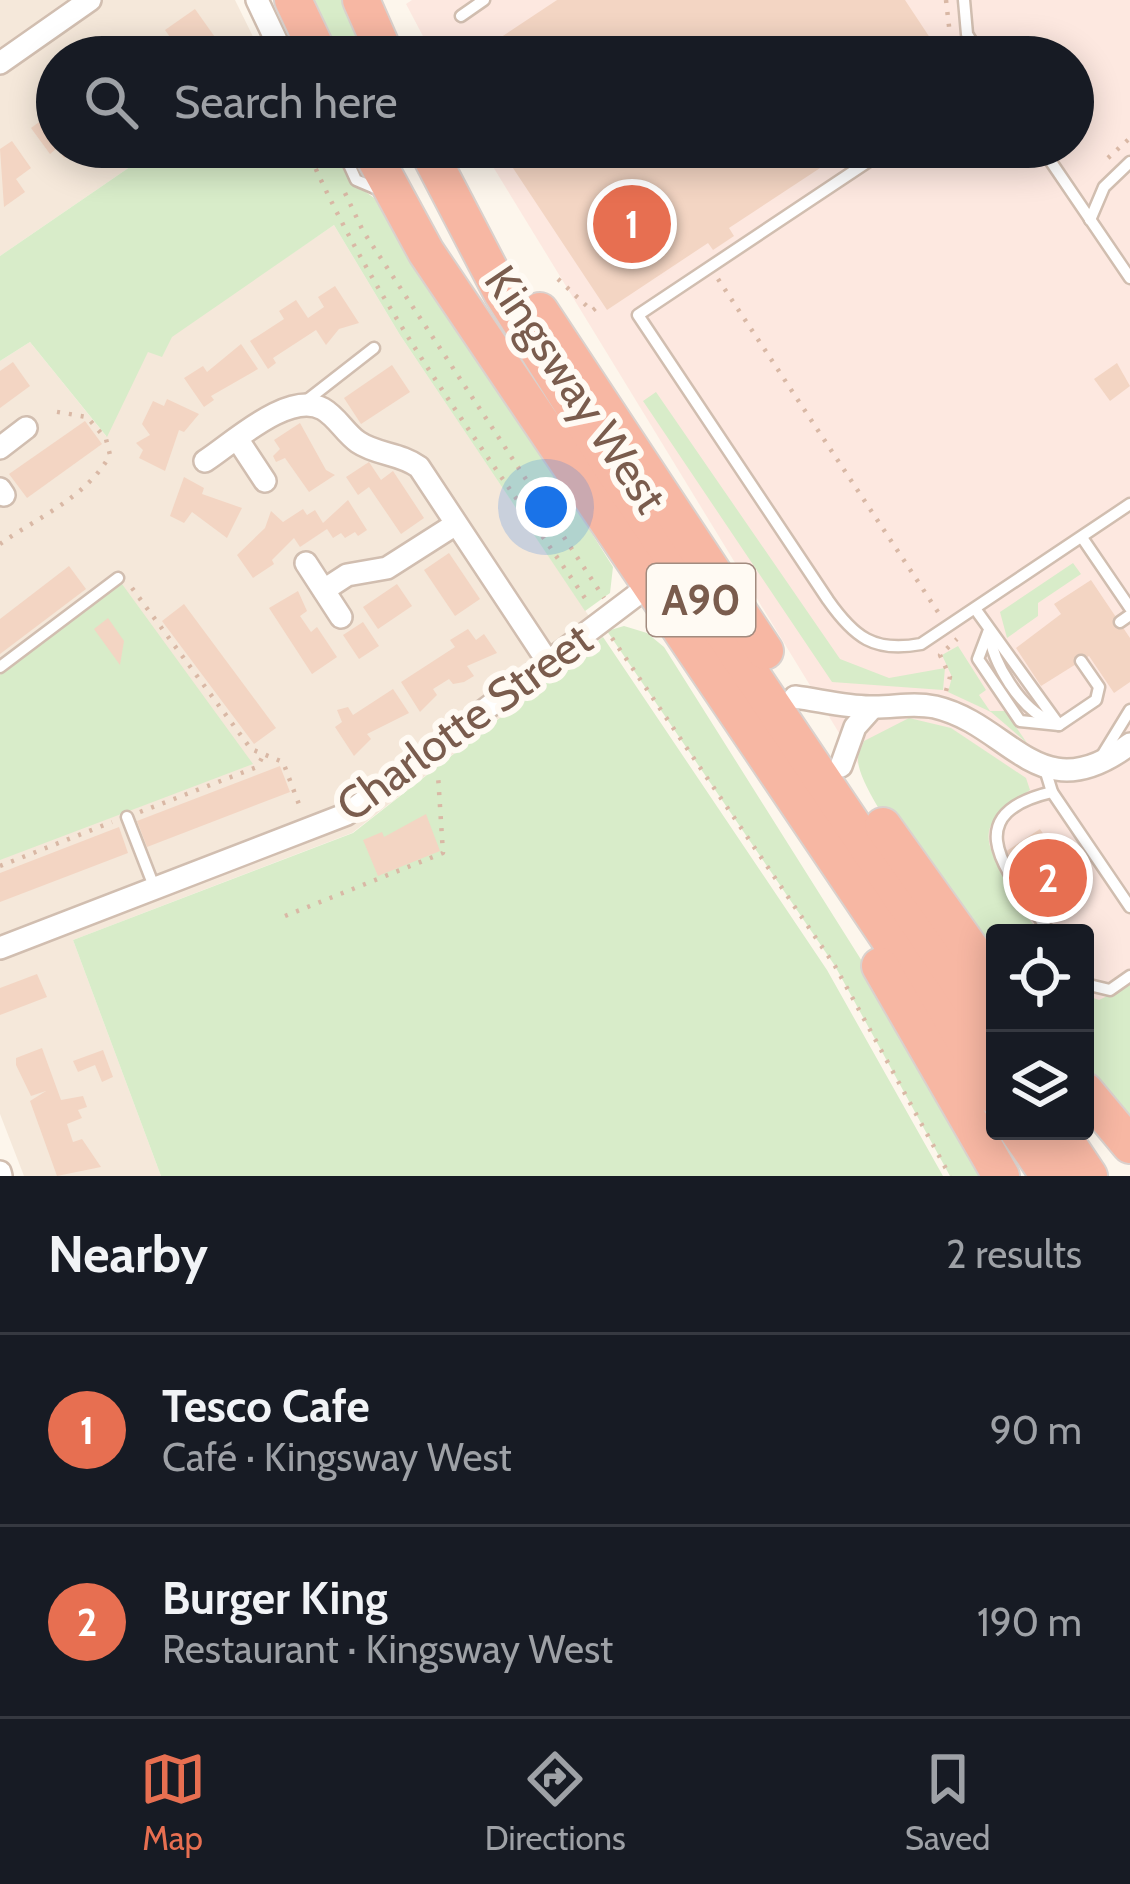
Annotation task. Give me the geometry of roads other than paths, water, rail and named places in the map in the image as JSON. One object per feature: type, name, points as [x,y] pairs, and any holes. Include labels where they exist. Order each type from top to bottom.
[{"type":"highway","points":[[293,0],[310,36]]},
{"type":"highway","points":[[361,0],[377,36]]},
{"type":"highway","name":"Kingsway West","points":[[380,168],[426,252],[986,1083]]},
{"type":"highway","name":"Kingsway West","points":[[437,168],[502,293],[613,469],[992,1032]]},
{"type":"highway","name":"A90","points":[[440,168],[594,387],[841,766],[986,970]]},
{"type":"highway","name":"A90","points":[[651,584],[1001,1176]]},
{"type":"highway","points":[[1094,1102],[1130,1145]]},
{"type":"highway","points":[[1024,1140],[1049,1176]]},
{"type":"highway","points":[[1065,1140],[1089,1176]]},
{"type":"street","points":[[39,36],[90,0]]},
{"type":"street","points":[[257,0],[274,36]]},
{"type":"street","points":[[0,63],[36,38]]},
{"type":"street","points":[[205,461],[287,408],[303,404],[321,407],[368,448],[403,455],[419,467],[548,662]]},
{"type":"street","points":[[0,448],[26,428]]},
{"type":"street","points":[[238,440],[265,481]]},
{"type":"street","points":[[323,590],[347,575],[387,568],[456,524]]},
{"type":"street","points":[[306,563],[341,617]]},
{"type":"street","name":"Charlotte Street","points":[[0,948],[347,814],[651,584]]},
{"type":"street","points":[[795,697],[872,708],[901,702],[940,708],[1045,769],[1067,770],[1128,751]]},
{"type":"street","points":[[841,766],[855,727],[872,708]]},
{"type":"lane","points":[[461,16],[484,0]]},
{"type":"lane","points":[[964,0],[968,36]]},
{"type":"lane","points":[[1090,220],[1104,187],[1130,162]]},
{"type":"lane","points":[[351,168],[356,180],[396,197]]},
{"type":"lane","points":[[858,168],[638,315],[848,628],[870,644],[895,649],[921,644],[1125,514]]},
{"type":"lane","points":[[1055,168],[1130,278]]},
{"type":"lane","points":[[303,404],[330,377],[374,348]]},
{"type":"lane","points":[[1083,538],[1127,615]]},
{"type":"lane","points":[[0,667],[118,578]]},
{"type":"lane","points":[[976,610],[1058,725]]},
{"type":"lane","points":[[989,630],[978,659],[1020,721],[1058,725],[1096,700],[1099,687],[1081,661]]},
{"type":"lane","points":[[1099,763],[1130,710]]},
{"type":"lane","points":[[1045,769],[1052,792],[1130,907]]},
{"type":"lane","points":[[1044,924],[996,853],[994,832],[1003,816],[1032,797],[1052,792]]},
{"type":"lane","points":[[127,817],[154,889]]},
{"type":"lane","points":[[1094,986],[1110,990],[1130,976]]},
{"type":"place","name":"Tesco Cafe","points":[[632,224]]},
{"type":"place","name":"Burger King","points":[[1048,878]]}]
